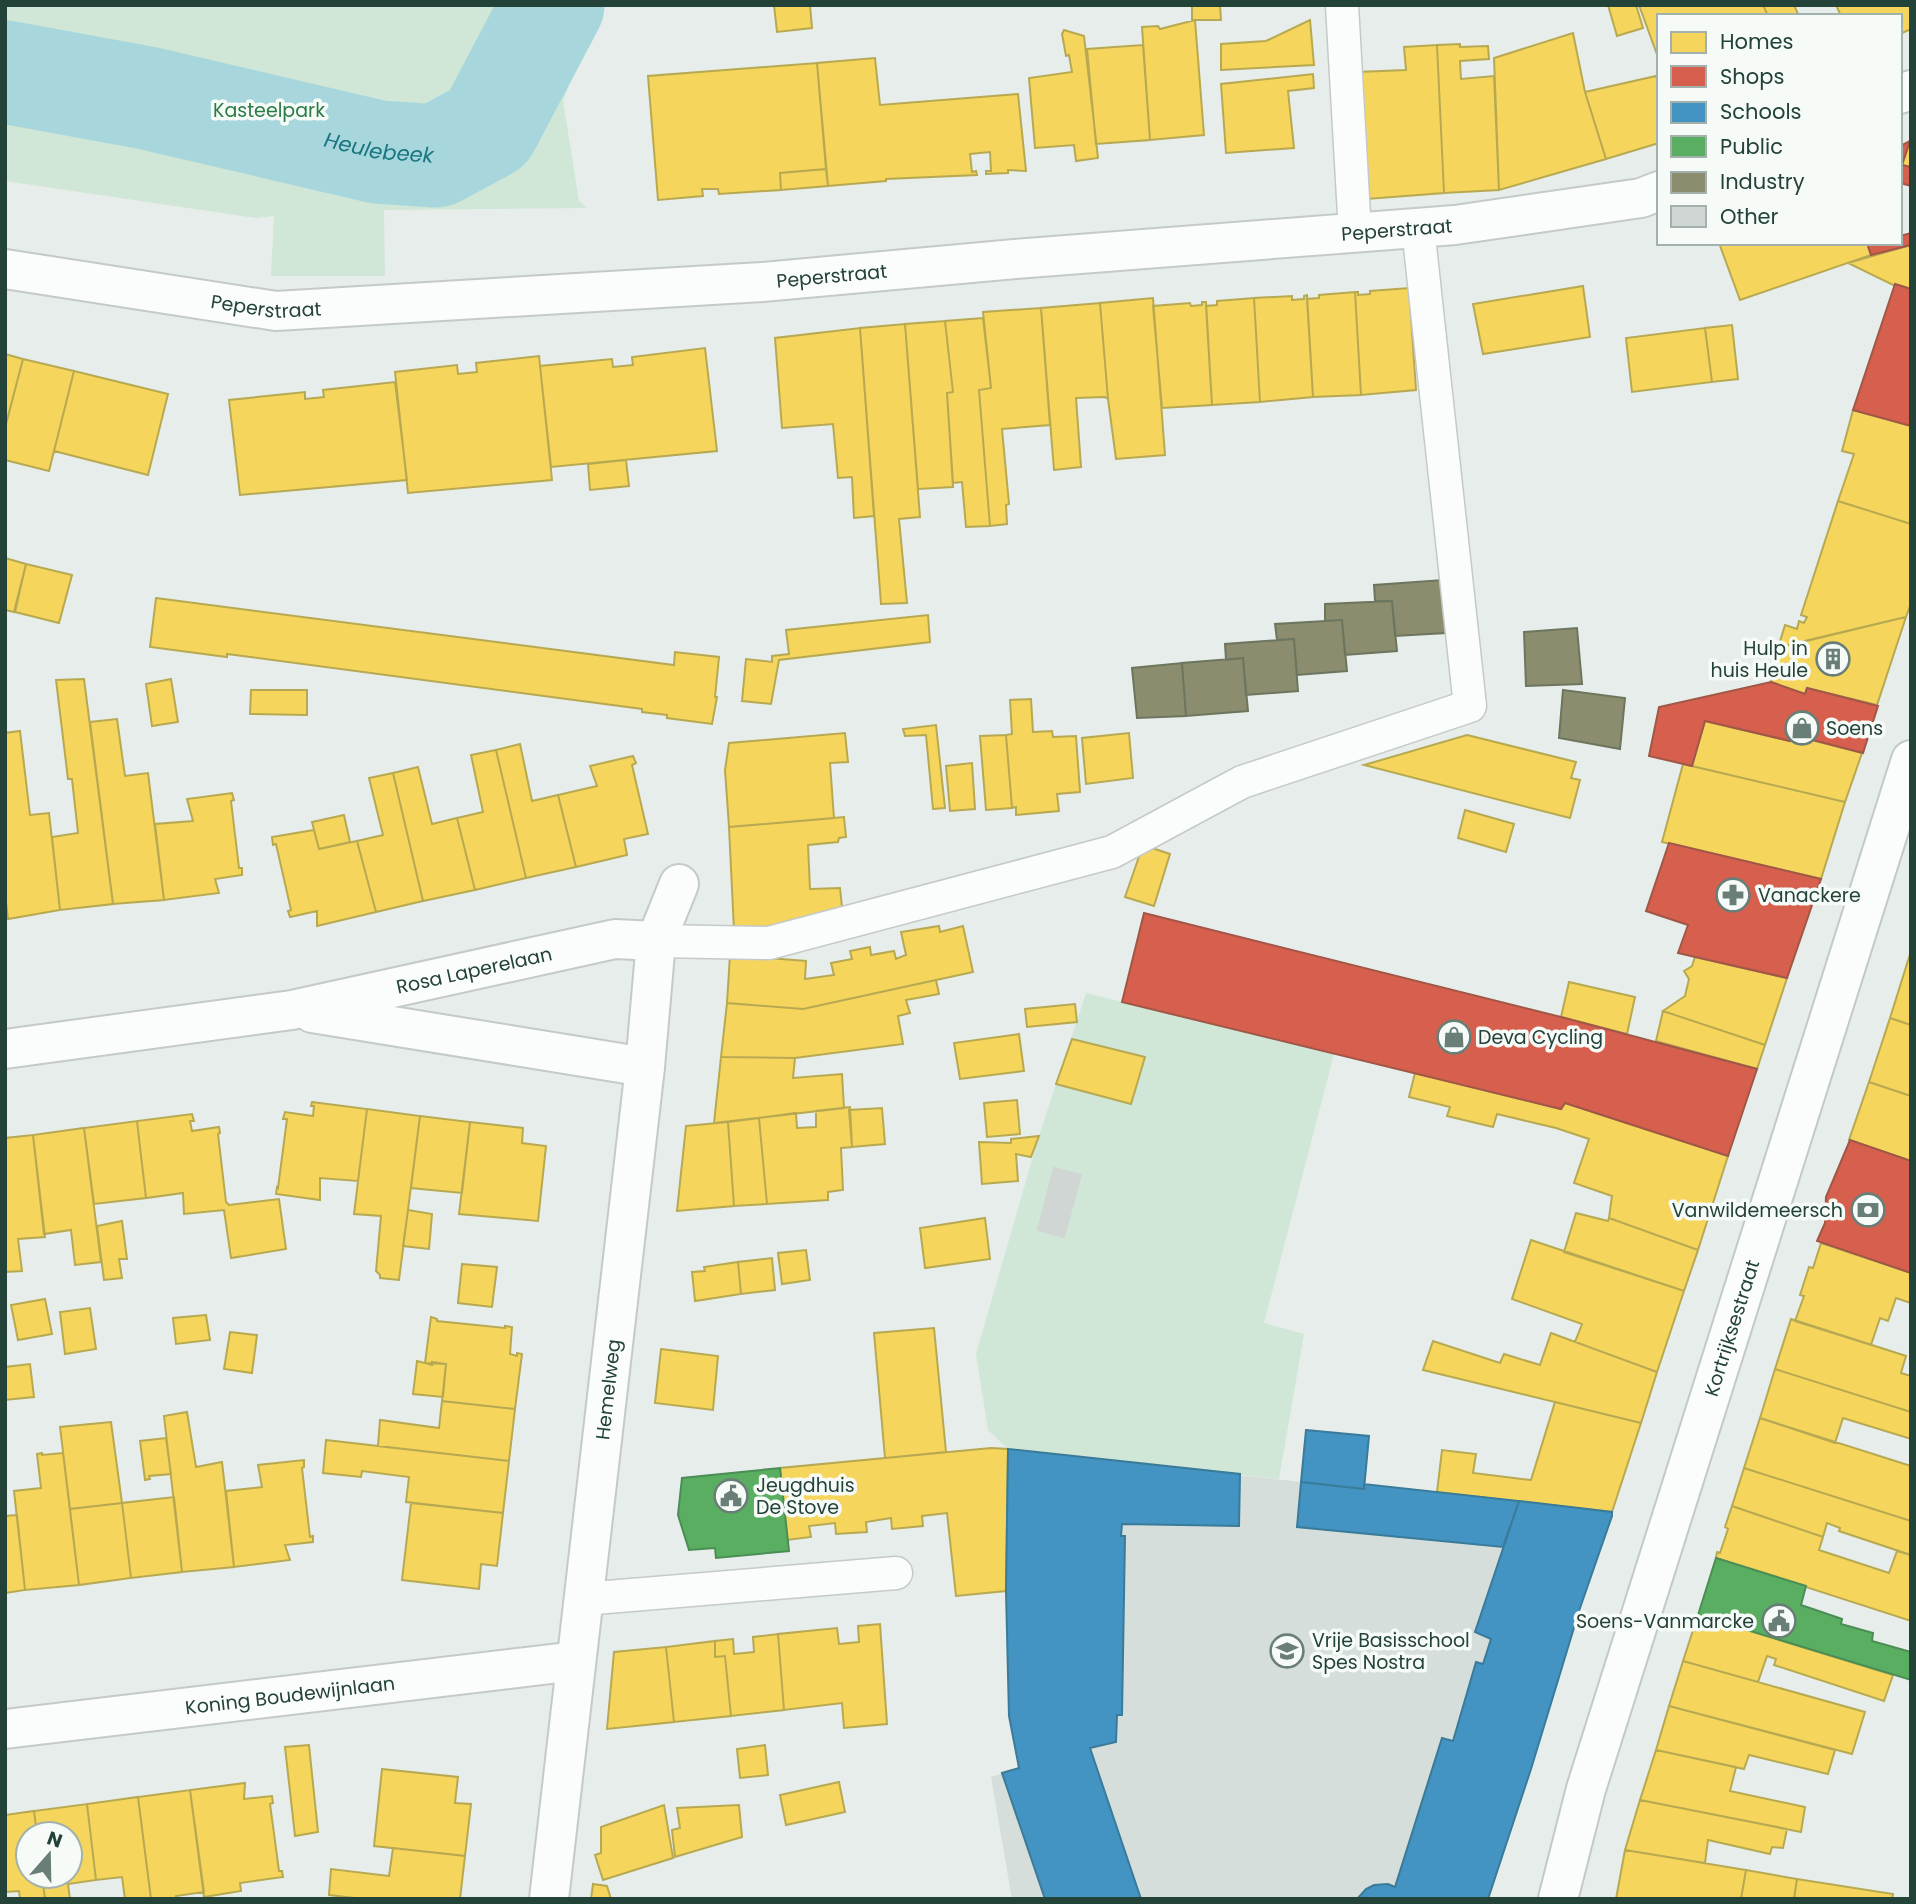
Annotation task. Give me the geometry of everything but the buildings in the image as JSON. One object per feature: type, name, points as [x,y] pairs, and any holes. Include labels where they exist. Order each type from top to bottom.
[{"type":"street","name":"Peperstraat","points":[[5,269],[276,311],[762,282],[1015,259],[1455,225],[1641,198],[1657,192]]},
{"type":"street","name":"Kortrijksestraat","points":[[1558,1899],[1586,1789],[1911,760]]},
{"type":"street","name":"Hemelweg","points":[[550,1899],[645,1068],[656,941],[679,884]]},
{"type":"street","name":"Rosa Laperelaan","points":[[5,1048],[292,1010],[615,939],[656,941]]},
{"type":"street","name":"Rosa Laperelaan","points":[[292,1010],[645,1068]]},
{"type":"street","name":"Koning Boudewijnlaan","points":[[5,1729],[576,1661]]},
{"type":"lane","points":[[1342,5],[1355,233]]},
{"type":"lane","points":[[656,941],[769,943],[1112,852],[1242,782],[1470,706],[1418,228]]},
{"type":"lane","points":[[583,1599],[896,1573]]},
{"type":"shaded area","name":"Vrije Basisschool Spes Nostra","points":[[1008,1449],[1364,1489],[1364,1484],[1612,1512],[1488,1899],[1012,1899],[991,1777],[1019,1768],[1009,1716],[1006,1591]]},
{"type":"green space","name":"Kasteelpark","points":[[5,5],[605,5],[588,36],[563,101],[579,201],[587,208],[384,210],[385,276],[271,276],[274,216],[256,218],[5,181]]},
{"type":"green space","points":[[1086,993],[1334,1054],[1264,1323],[1304,1334],[1279,1479],[1008,1449],[988,1430],[976,1354],[1039,1136]]},
{"type":"waterway","name":"Heulebeek","points":[[5,72],[147,98],[378,152],[436,156],[488,128],[553,5]]},
{"type":"place","name":"Hulp in huis Heule","points":[[1833,659]]},
{"type":"place","name":"Soens","points":[[1802,728]]},
{"type":"place","name":"Vanackere","points":[[1733,895]]},
{"type":"place","name":"Deva Cycling","points":[[1454,1037]]},
{"type":"place","name":"Vanwildemeersch","points":[[1868,1210]]},
{"type":"place","name":"Jeugdhuis De Stove","points":[[731,1496]]},
{"type":"place","name":"Soens-Vanmarcke","points":[[1779,1621]]},
{"type":"place","name":"Vrije Basisschool Spes Nostra","points":[[1287,1651]]}]
